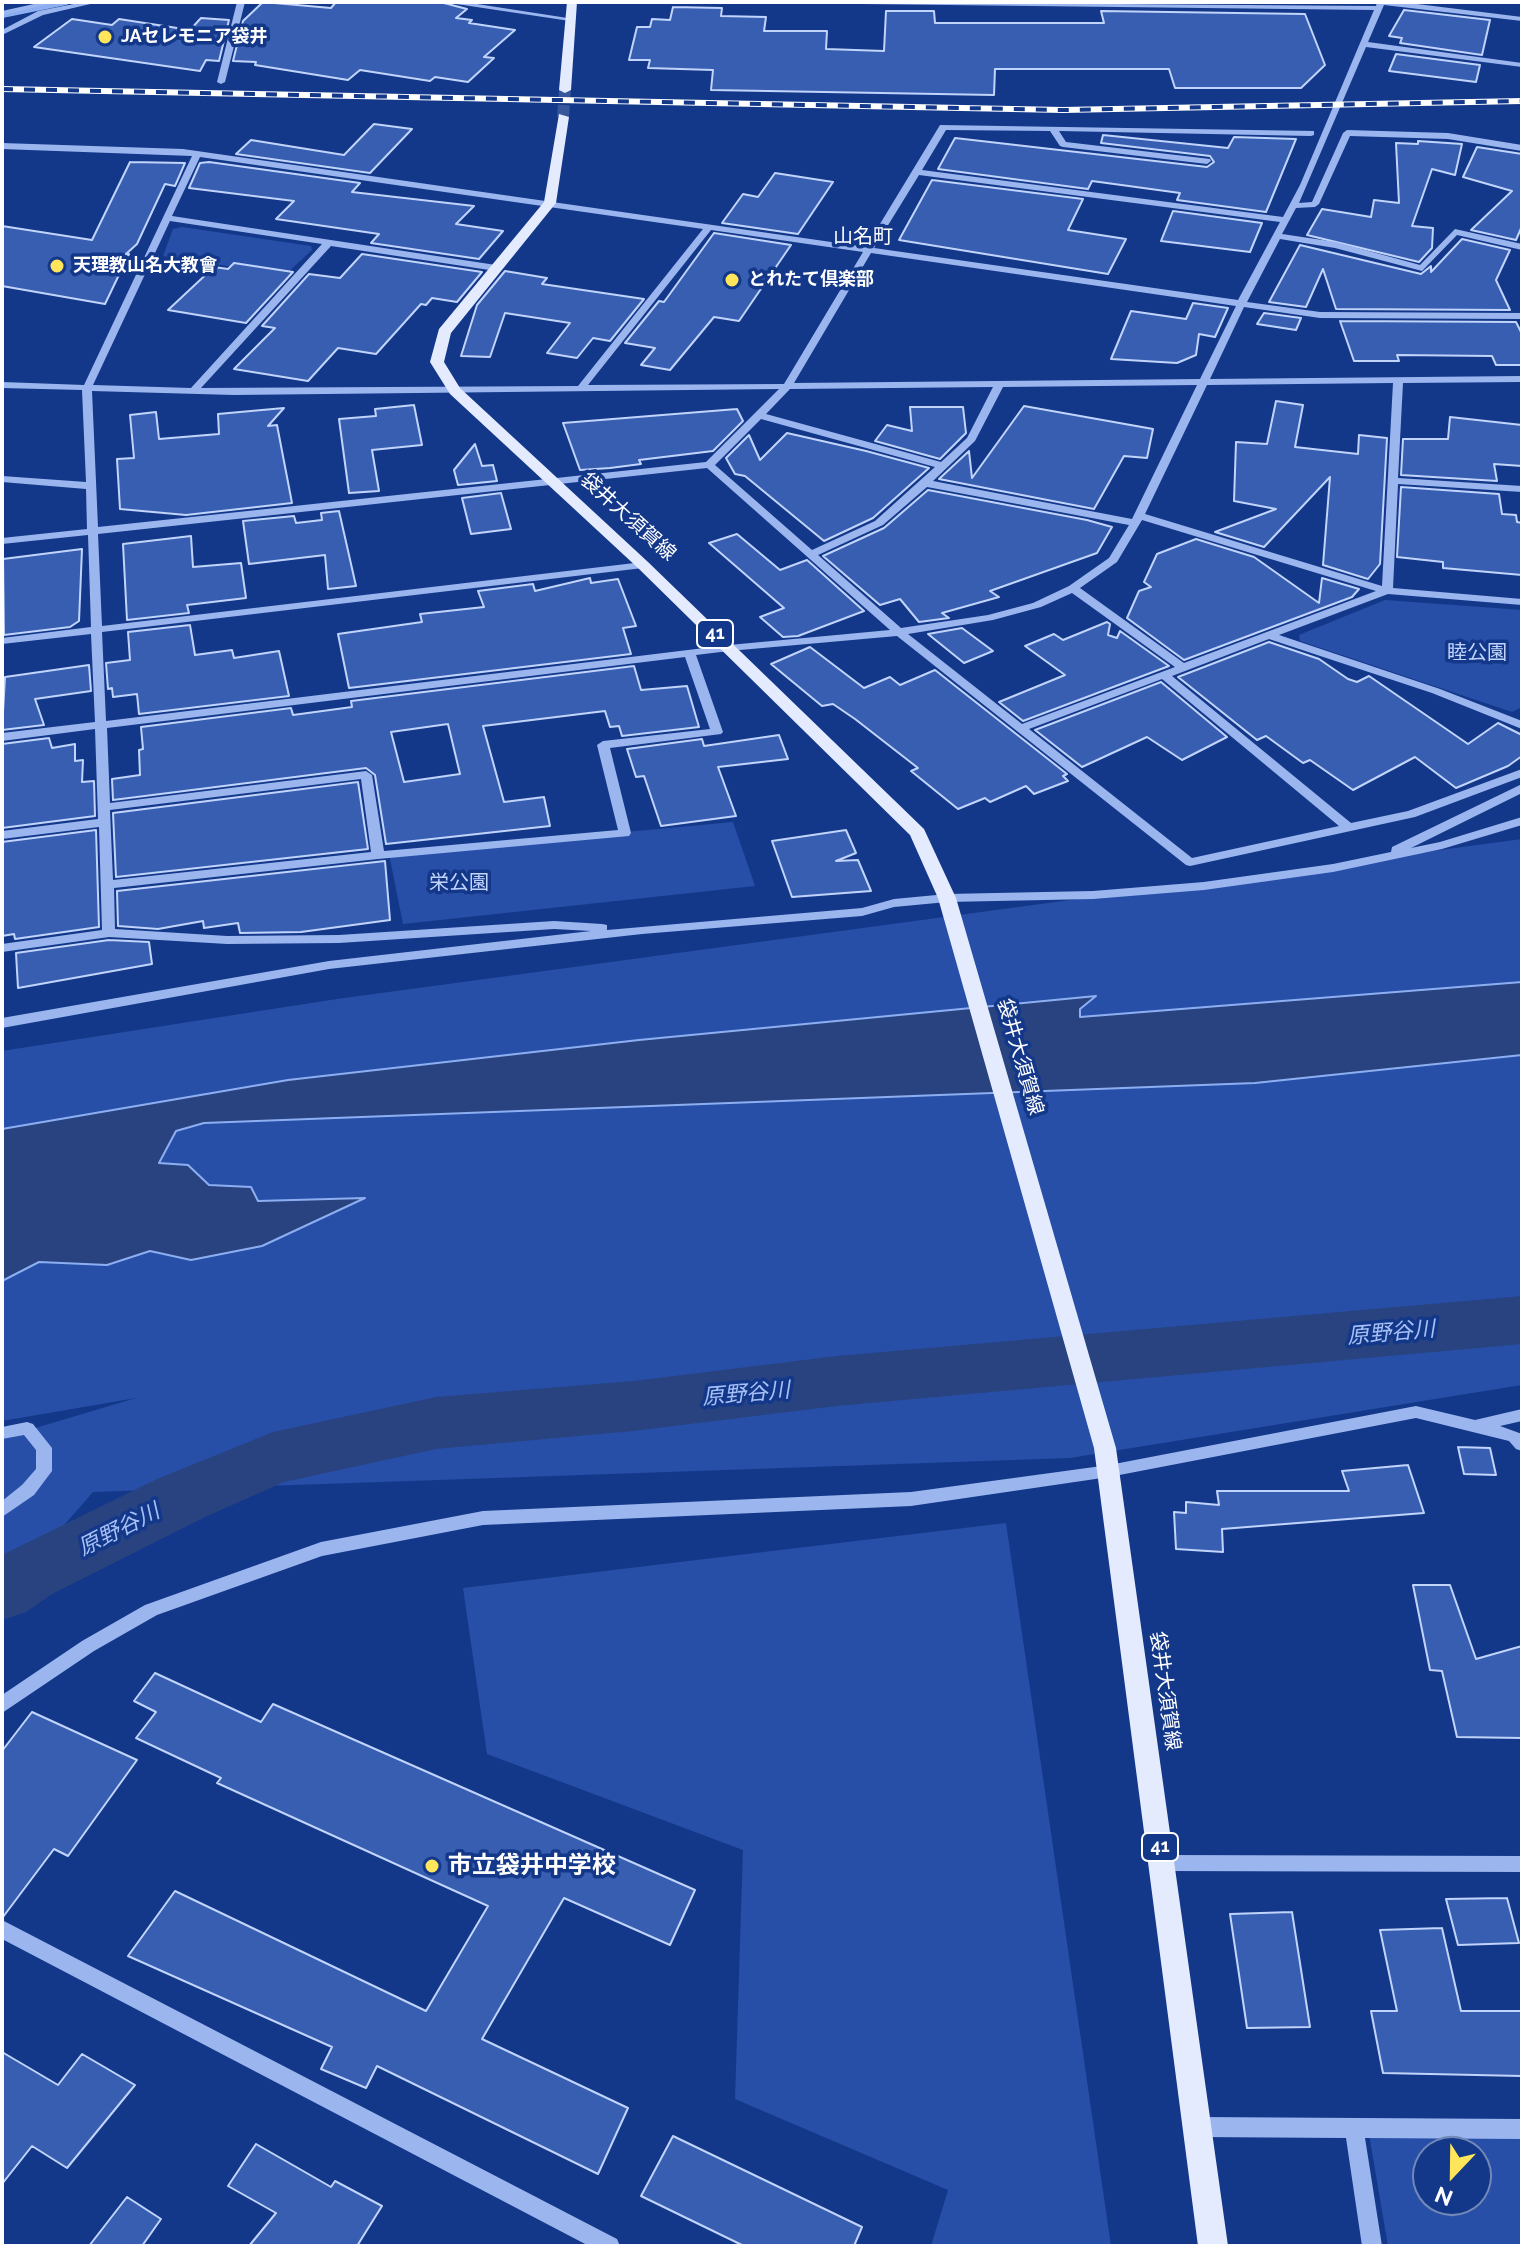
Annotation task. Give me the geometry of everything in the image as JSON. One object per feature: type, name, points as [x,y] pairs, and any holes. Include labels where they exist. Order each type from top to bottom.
[{"type":"main road","points":[[565,90],[572,2]]},
{"type":"main road","points":[[550,203],[563,117]]},
{"type":"main road","name":"袋井大須賀線","points":[[550,203],[444,332],[437,349],[437,362],[455,391],[643,565],[918,833],[947,898],[1107,1459],[1213,2246]]},
{"type":"street","points":[[2,13],[54,2]]},
{"type":"street","points":[[2,33],[41,13],[95,2]]},
{"type":"street","points":[[221,82],[241,2]]},
{"type":"street","points":[[447,2],[570,19]]},
{"type":"street","points":[[862,2],[1381,4],[1522,19]]},
{"type":"street","points":[[2,737],[729,648],[899,632],[989,618],[1037,605],[1073,588],[1113,560],[1137,519],[1292,206],[1381,4]]},
{"type":"street","points":[[1364,44],[1522,65]]},
{"type":"street","points":[[2,541],[709,465],[786,388],[943,127],[1311,133]]},
{"type":"street","points":[[1053,129],[1063,144],[1207,161]]},
{"type":"street","points":[[1292,206],[1315,204],[1347,133],[1448,136],[1522,148]]},
{"type":"street","points":[[2,146],[197,154],[1345,317],[1522,316]]},
{"type":"street","points":[[109,933],[87,388],[197,154]]},
{"type":"street","points":[[918,172],[1284,220]]},
{"type":"street","points":[[166,218],[496,268]]},
{"type":"street","points":[[580,389],[710,226]]},
{"type":"street","points":[[1277,236],[1336,245],[1422,268],[1455,232],[1522,247]]},
{"type":"street","points":[[193,391],[328,243]]},
{"type":"street","points":[[2,385],[193,391],[455,391],[1522,379]]},
{"type":"street","points":[[1387,591],[1398,380]]},
{"type":"street","points":[[811,554],[879,523],[925,483],[971,439],[1000,384]]},
{"type":"street","points":[[759,415],[942,466]]},
{"type":"street","points":[[709,465],[899,632],[1190,862],[1346,825],[1411,814],[1522,773]]},
{"type":"street","points":[[2,479],[92,486]]},
{"type":"street","points":[[1393,481],[1522,489]]},
{"type":"street","points":[[925,483],[1137,519],[1387,591],[1522,602]]},
{"type":"street","points":[[2,641],[643,565]]},
{"type":"street","points":[[1073,588],[1184,668]]},
{"type":"street","points":[[1021,728],[1387,591]]},
{"type":"street","points":[[1270,636],[1436,691],[1522,725]]},
{"type":"street","points":[[108,885],[378,855],[625,833],[603,745],[717,732],[689,653]]},
{"type":"street","points":[[1165,676],[1346,825]]},
{"type":"street","points":[[106,807],[366,775],[378,855]]},
{"type":"street","points":[[1381,858],[1522,788]]},
{"type":"street","points":[[2,1023],[329,965],[642,930],[862,912],[894,903],[947,898],[1093,895],[1204,886],[1381,858],[1442,845],[1522,821]]},
{"type":"street","points":[[2,835],[106,822]]},
{"type":"street","points":[[2,948],[109,933],[243,940],[339,939],[554,925],[642,930]]},
{"type":"street","points":[[2,1705],[88,1646],[151,1610],[321,1549],[483,1518],[911,1499],[1107,1459],[1416,1412],[1514,1436],[1522,1445]]},
{"type":"street","points":[[1475,1426],[1522,1415]]},
{"type":"street","points":[[2,1433],[27,1428],[44,1448],[44,1471],[28,1490],[2,1510]]},
{"type":"street","points":[[1162,1863],[1522,1864]]},
{"type":"street","points":[[2,1929],[610,2246]]},
{"type":"street","points":[[1197,2127],[1522,2129]]},
{"type":"street","points":[[1354,2128],[1372,2246]]},
{"type":"green space","points":[[182,227],[311,246],[312,250],[285,275],[163,256],[173,229]]},
{"type":"green space","name":"睦公園","points":[[1385,600],[1522,610],[1522,707],[1512,712],[1300,641],[1299,635]]},
{"type":"green space","name":"栄公園","points":[[733,822],[755,886],[403,924],[389,854]]},
{"type":"green space","points":[[1522,839],[1522,1385],[1070,1458],[93,1492],[2,1596],[2,1438],[136,1398],[2,1421],[2,1051],[337,999]]},
{"type":"green space","points":[[1006,1523],[1111,2246],[931,2246],[948,2190],[735,2099],[743,1850],[487,1754],[463,1588]]},
{"type":"green space","points":[[1369,2134],[1522,2136],[1522,2246],[1388,2246]]},
{"type":"shaded area","points":[[1522,982],[1522,1055],[1255,1083],[204,1123],[176,1131],[159,1163],[188,1165],[209,1185],[251,1187],[258,1201],[365,1198],[262,1246],[191,1260],[150,1251],[107,1265],[39,1262],[2,1281],[2,1129],[288,1080],[639,1040],[1096,996],[1080,1009],[1080,1017]]},
{"type":"building","points":[[263,2],[331,8],[336,2],[440,2],[467,9],[456,18],[472,20],[469,23],[515,30],[484,57],[494,58],[468,82],[435,77],[430,81],[360,70],[348,80],[255,65],[256,62],[233,61],[243,21]]},
{"type":"building","points":[[673,7],[722,8],[721,16],[766,17],[764,31],[827,31],[826,49],[884,51],[886,11],[934,11],[935,23],[1104,23],[1101,11],[1305,14],[1325,65],[1301,88],[1175,88],[1169,69],[995,69],[994,95],[711,90],[713,70],[648,68],[650,60],[629,60],[637,27],[650,27],[652,19],[670,20]]},
{"type":"building","points":[[1404,10],[1490,20],[1482,55],[1400,43],[1402,38],[1389,36]]},
{"type":"building","points":[[201,18],[229,20],[219,61],[206,60],[200,71],[34,47],[72,19],[112,25],[119,19],[190,30]]},
{"type":"building","points":[[1396,54],[1480,65],[1476,82],[1389,71]]},
{"type":"building","points":[[374,124],[412,129],[370,173],[236,154],[251,140],[344,155]]},
{"type":"building","points":[[1103,135],[1228,148],[1234,137],[1296,139],[1266,212],[1177,200],[1180,193],[1092,181],[1088,189],[938,169],[955,138],[1207,167],[1214,162],[1210,156],[1101,143]]},
{"type":"building","points":[[1418,141],[1462,144],[1455,175],[1432,169],[1412,226],[1433,228],[1432,248],[1419,262],[1307,235],[1322,209],[1371,217],[1374,200],[1399,203],[1396,143],[1418,144]]},
{"type":"building","points":[[1477,147],[1522,154],[1522,226],[1516,240],[1471,230],[1512,191],[1463,177]]},
{"type":"building","points":[[130,162],[185,163],[175,186],[165,184],[137,244],[126,254],[129,254],[105,304],[2,286],[2,226],[92,240]]},
{"type":"building","points":[[200,163],[360,183],[352,192],[474,206],[456,224],[503,231],[479,259],[371,243],[379,234],[276,219],[294,201],[189,188]]},
{"type":"building","points":[[775,173],[833,182],[798,234],[722,223],[743,194],[758,197]]},
{"type":"building","points":[[932,180],[1083,199],[1068,230],[1126,239],[1108,274],[899,240]]},
{"type":"building","points":[[1173,211],[1262,223],[1250,252],[1161,241]]},
{"type":"building","points":[[714,233],[791,245],[739,321],[714,317],[670,370],[641,365],[655,348],[625,343],[659,301],[664,302]]},
{"type":"building","points":[[1462,239],[1510,250],[1496,280],[1510,310],[1336,309],[1323,269],[1306,307],[1269,302],[1300,245],[1421,274],[1431,266],[1431,272]]},
{"type":"building","points":[[362,254],[482,272],[457,302],[432,298],[426,305],[421,304],[376,354],[338,348],[308,381],[234,369],[275,328],[262,326],[309,274],[340,278]]},
{"type":"building","points":[[234,263],[293,272],[246,323],[168,310],[214,267],[228,269]]},
{"type":"building","points":[[505,271],[547,278],[542,284],[644,299],[610,341],[593,338],[577,358],[547,353],[570,323],[505,313],[490,357],[461,356],[477,305]]},
{"type":"building","points":[[1193,303],[1228,308],[1215,337],[1199,334],[1196,355],[1177,363],[1111,359],[1131,311],[1186,319]]},
{"type":"building","points":[[1264,313],[1301,318],[1296,330],[1257,324]]},
{"type":"building","points":[[1340,321],[1516,322],[1522,334],[1522,365],[1496,365],[1492,356],[1397,355],[1399,361],[1354,361]]},
{"type":"building","points":[[1276,401],[1303,405],[1295,447],[1358,454],[1359,435],[1387,438],[1380,564],[1368,579],[1323,565],[1330,477],[1264,547],[1215,532],[1276,509],[1234,501],[1236,442],[1267,444]]},
{"type":"building","points":[[414,405],[422,445],[372,450],[379,491],[349,493],[339,419],[376,416],[375,409]]},
{"type":"building","points":[[1024,406],[1153,429],[1147,458],[1124,456],[1094,509],[939,479],[969,451],[972,478]]},
{"type":"building","points":[[910,407],[963,407],[966,433],[940,459],[875,441],[887,425],[912,431]]},
{"type":"building","points":[[284,408],[268,426],[277,425],[292,503],[186,515],[120,509],[117,459],[134,458],[130,415],[156,412],[159,439],[219,434],[218,414]]},
{"type":"building","points":[[737,409],[743,421],[713,451],[639,460],[641,464],[610,468],[580,470],[563,423]]},
{"type":"building","points":[[1450,417],[1522,425],[1522,466],[1494,464],[1497,481],[1401,475],[1403,439],[1448,439]]},
{"type":"building","points":[[787,433],[929,468],[873,518],[824,541],[745,476],[735,474],[726,458],[749,435],[760,460]]},
{"type":"building","points":[[475,444],[482,466],[493,465],[497,481],[458,485],[454,470]]},
{"type":"building","points":[[1401,487],[1499,494],[1502,514],[1516,515],[1517,522],[1522,523],[1522,575],[1443,568],[1443,562],[1397,557]]},
{"type":"building","points":[[928,490],[1112,527],[1097,553],[990,591],[999,597],[942,613],[949,618],[919,622],[900,599],[880,605],[823,556],[884,528]]},
{"type":"building","points":[[501,493],[511,529],[471,534],[462,498]]},
{"type":"building","points":[[339,511],[356,586],[328,589],[325,555],[249,564],[243,521],[294,516],[296,523],[322,520],[321,513]]},
{"type":"building","points":[[737,534],[780,570],[807,560],[864,611],[798,636],[783,637],[760,617],[784,608],[709,543]]},
{"type":"building","points":[[191,536],[193,567],[241,563],[246,598],[187,605],[189,613],[127,620],[123,544]]},
{"type":"building","points":[[1196,539],[1254,557],[1319,603],[1322,578],[1359,589],[1352,597],[1184,660],[1127,618],[1139,591],[1151,587],[1144,582],[1157,554]]},
{"type":"building","points":[[82,549],[79,621],[70,627],[4,635],[3,559]]},
{"type":"building","points":[[590,578],[591,583],[618,579],[636,626],[623,628],[631,654],[349,688],[338,634],[422,622],[420,614],[484,607],[478,591],[533,584],[535,591]]},
{"type":"building","points":[[1107,622],[1110,624],[1108,635],[1117,638],[1120,631],[1169,666],[1023,721],[999,702],[1065,675],[1025,646],[1054,634],[1063,640]]},
{"type":"building","points":[[190,625],[195,655],[232,650],[234,658],[279,651],[289,696],[139,714],[137,694],[113,697],[112,688],[108,689],[106,663],[130,660],[128,632]]},
{"type":"building","points":[[962,628],[993,651],[964,663],[928,634]]},
{"type":"building","points":[[1269,642],[1319,659],[1348,679],[1357,682],[1369,676],[1468,744],[1498,723],[1522,735],[1522,756],[1508,766],[1456,788],[1415,757],[1353,790],[1310,760],[1303,763],[1266,736],[1257,740],[1178,677]]},
{"type":"building","points":[[810,647],[864,688],[890,677],[900,685],[935,670],[1067,774],[1063,776],[1068,781],[1034,794],[1026,786],[990,802],[985,798],[958,809],[911,771],[918,768],[855,719],[833,704],[822,706],[771,664]]},
{"type":"building","points":[[89,665],[91,691],[35,699],[44,725],[2,730],[5,677]]},
{"type":"building","points":[[634,666],[641,690],[687,686],[699,727],[622,736],[619,726],[610,727],[605,711],[483,726],[504,802],[544,797],[550,826],[386,844],[375,775],[366,768],[113,800],[112,779],[140,775],[139,750],[143,749],[141,727],[291,708],[293,715],[352,707],[351,701]],"holes":[[[448,724],[460,774],[404,782],[391,732]]]},
{"type":"building","points":[[1161,682],[1227,737],[1182,760],[1147,737],[1082,767],[1035,730]]},
{"type":"building","points":[[779,735],[788,759],[718,767],[736,816],[661,826],[644,776],[636,777],[627,749],[702,739],[704,746]]},
{"type":"building","points":[[49,738],[52,748],[75,744],[75,761],[83,760],[82,782],[94,781],[95,816],[2,828],[2,744]]},
{"type":"building","points":[[358,782],[368,849],[116,877],[113,813]]},
{"type":"building","points":[[96,830],[99,927],[15,939],[14,934],[2,936],[2,842]]},
{"type":"building","points":[[846,830],[856,853],[836,861],[858,860],[871,891],[792,897],[772,841]]},
{"type":"building","points":[[385,861],[390,920],[301,932],[240,933],[238,923],[204,928],[203,921],[158,929],[118,926],[117,891]]},
{"type":"building","points":[[109,940],[149,942],[152,964],[18,988],[16,953]]},
{"type":"building","points":[[1458,1447],[1490,1448],[1496,1475],[1464,1474]]},
{"type":"building","points":[[1408,1465],[1424,1513],[1222,1529],[1223,1552],[1176,1549],[1174,1512],[1186,1513],[1186,1502],[1219,1505],[1217,1491],[1349,1491],[1342,1471]]},
{"type":"building","points":[[1413,1585],[1450,1585],[1476,1659],[1522,1646],[1522,1738],[1457,1737],[1442,1671],[1430,1670]]},
{"type":"building","points":[[155,1673],[261,1722],[273,1704],[695,1890],[670,1945],[564,1898],[482,2039],[628,2108],[598,2174],[377,2066],[366,2088],[321,2069],[332,2047],[128,1956],[175,1891],[426,2011],[488,1906],[217,1783],[221,1778],[136,1738],[156,1712],[134,1701]]},
{"type":"building","points":[[32,1712],[137,1760],[68,1856],[54,1849],[3,1917],[2,1751]]},
{"type":"building","points":[[1507,1898],[1519,1943],[1458,1945],[1446,1899]]},
{"type":"building","points":[[1292,1912],[1310,2027],[1247,2028],[1230,1914]]},
{"type":"building","points":[[1442,1928],[1461,2011],[1522,2011],[1522,2076],[1383,2073],[1371,2011],[1397,2011],[1380,1930]]},
{"type":"building","points":[[2,2052],[58,2085],[82,2054],[135,2085],[67,2168],[32,2146],[2,2184]]},
{"type":"building","points":[[673,2136],[862,2227],[854,2246],[744,2246],[641,2196]]},
{"type":"building","points":[[256,2144],[331,2187],[335,2181],[382,2206],[357,2246],[249,2246],[276,2213],[228,2186]]},
{"type":"building","points":[[127,2197],[161,2219],[142,2246],[89,2246]]},
{"type":"waterway","points":[[2,15],[66,2]]},
{"type":"waterway","name":"原野谷川","points":[[2,1591],[28,1574],[181,1498],[273,1458],[436,1423],[633,1406],[837,1381],[1522,1320]]},
{"type":"tunnel","points":[[563,117],[565,90]]},
{"type":"railway","points":[[2,89],[1063,110],[1522,101]]},
{"type":"place","name":"JAセレモニア袋井","points":[[105,37]]},
{"type":"place","name":"天理教山名大教會","points":[[57,266]]},
{"type":"place","name":"とれたて倶楽部","points":[[732,280]]},
{"type":"place","name":"市立袋井中学校","points":[[432,1866]]},
{"type":"district","name":"山名町","points":[[863,237]]}]
